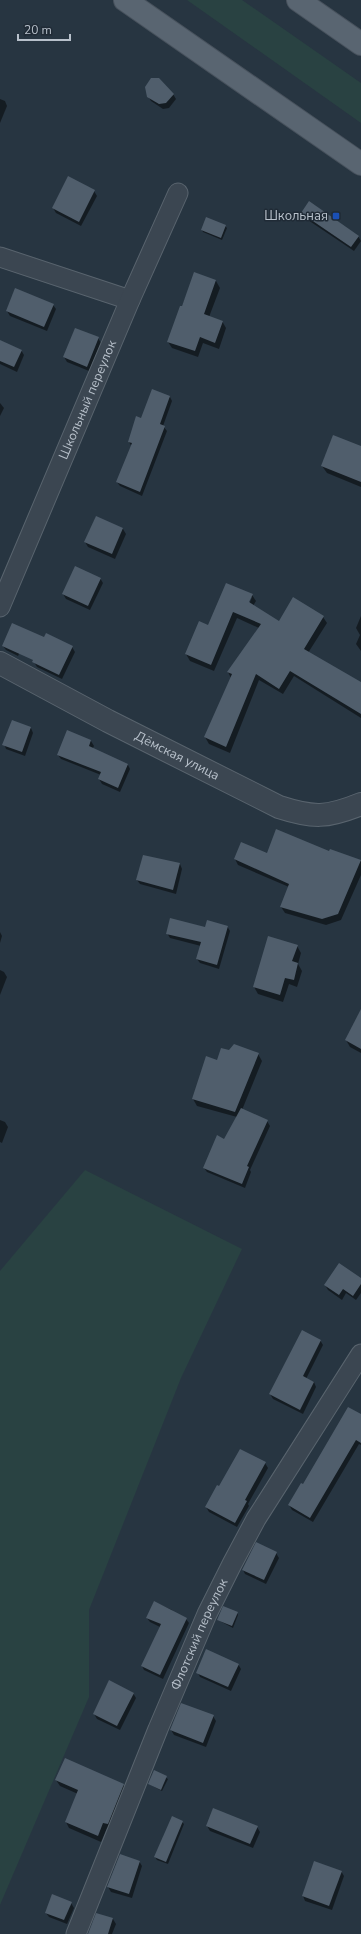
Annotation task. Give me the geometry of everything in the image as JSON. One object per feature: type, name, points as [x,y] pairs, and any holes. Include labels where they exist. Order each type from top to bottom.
[{"type":"main road","points":[[125,0],[361,164]]},
{"type":"main road","points":[[304,4],[361,34]]},
{"type":"main road","points":[[304,4],[361,44]]},
{"type":"street","name":"Школьный переулок","points":[[0,607],[130,300],[178,193]]},
{"type":"street","points":[[0,257],[130,300]]},
{"type":"street","name":"Дёмская улица","points":[[0,663],[108,721],[279,807],[303,814],[324,816],[361,804]]},
{"type":"street","name":"Флотский переулок","points":[[76,1934],[161,1722],[207,1614],[256,1519],[361,1354]]},
{"type":"green space","points":[[187,0],[242,0],[361,83],[361,123]]},
{"type":"green space","points":[[85,1170],[242,1249],[181,1378],[89,1610],[89,1697],[0,1905],[0,1271]]},
{"type":"building","points":[[151,78],[159,78],[174,94],[166,103],[159,104],[147,97],[145,87]]},
{"type":"building","points":[[68,176],[95,190],[79,222],[52,208]]},
{"type":"building","points":[[309,201],[359,236],[351,247],[301,213]]},
{"type":"building","points":[[206,217],[226,225],[221,238],[201,230]]},
{"type":"building","points":[[194,272],[216,280],[204,314],[223,321],[215,343],[200,337],[195,351],[167,342]]},
{"type":"building","points":[[15,288],[54,304],[44,327],[6,311]]},
{"type":"building","points":[[75,328],[99,337],[87,367],[63,357]]},
{"type":"building","points":[[0,340],[22,350],[14,367],[0,361]]},
{"type":"building","points":[[152,389],[170,396],[160,424],[165,426],[140,492],[116,482],[132,443],[128,442],[136,416],[141,418]]},
{"type":"building","points":[[333,435],[361,446],[361,482],[321,466]]},
{"type":"building","points":[[96,516],[123,528],[112,554],[84,542]]},
{"type":"building","points":[[75,566],[101,578],[88,606],[62,594]]},
{"type":"building","points":[[226,583],[253,594],[249,602],[279,621],[293,597],[324,616],[304,649],[361,682],[361,714],[290,671],[279,689],[256,674],[226,747],[204,737],[232,674],[227,672],[261,624],[233,612],[211,665],[185,654],[199,621],[208,625]]},
{"type":"building","points":[[12,623],[44,637],[46,633],[73,646],[59,675],[32,662],[33,660],[2,646]]},
{"type":"building","points":[[12,720],[31,727],[22,752],[2,745]]},
{"type":"building","points":[[67,730],[91,740],[89,746],[128,764],[118,788],[98,779],[101,772],[57,755]]},
{"type":"building","points":[[276,829],[329,851],[330,849],[361,860],[338,914],[322,919],[280,907],[289,884],[234,859],[241,842],[267,853]]},
{"type":"building","points":[[143,855],[180,863],[173,890],[136,880]]},
{"type":"building","points":[[170,918],[205,927],[207,920],[228,926],[217,965],[196,959],[201,942],[166,934]]},
{"type":"building","points":[[268,936],[298,945],[292,961],[298,963],[294,980],[285,978],[280,995],[253,987]]},
{"type":"building","points":[[361,1009],[361,1049],[345,1040]]},
{"type":"building","points":[[234,1044],[259,1053],[235,1112],[192,1099],[206,1056],[217,1060],[221,1048],[229,1050]]},
{"type":"building","points":[[241,1108],[268,1120],[247,1166],[249,1167],[242,1184],[203,1168],[217,1135],[224,1139]]},
{"type":"building","points":[[339,1263],[361,1278],[361,1284],[353,1296],[343,1289],[339,1295],[324,1285]]},
{"type":"building","points":[[302,1330],[321,1340],[303,1376],[314,1382],[300,1410],[269,1394]]},
{"type":"building","points":[[348,1407],[361,1414],[361,1443],[356,1440],[310,1518],[288,1505],[301,1483],[303,1484]]},
{"type":"building","points":[[240,1449],[266,1462],[245,1500],[247,1501],[235,1523],[205,1507]]},
{"type":"building","points":[[256,1542],[277,1552],[264,1580],[242,1570]]},
{"type":"building","points":[[154,1601],[187,1618],[160,1675],[141,1666],[161,1624],[146,1618]]},
{"type":"building","points":[[223,1606],[238,1612],[232,1626],[217,1620]]},
{"type":"building","points":[[206,1649],[239,1664],[228,1687],[196,1673]]},
{"type":"building","points":[[109,1680],[134,1693],[117,1726],[93,1714]]},
{"type":"building","points":[[181,1703],[214,1715],[203,1743],[170,1730]]},
{"type":"building","points":[[65,1758],[124,1784],[108,1824],[103,1823],[98,1836],[65,1822],[78,1790],[55,1780]]},
{"type":"building","points":[[154,1770],[167,1776],[161,1790],[148,1784]]},
{"type":"building","points":[[213,1808],[258,1826],[250,1844],[206,1826]]},
{"type":"building","points":[[172,1816],[183,1821],[166,1862],[154,1857]]},
{"type":"building","points":[[120,1854],[140,1861],[129,1894],[107,1887]]},
{"type":"building","points":[[314,1861],[342,1871],[329,1906],[302,1896]]},
{"type":"building","points":[[52,1894],[72,1902],[64,1920],[45,1913]]},
{"type":"building","points":[[96,1913],[113,1918],[108,1934],[88,1934]]},
{"type":"place","name":"Школьная","points":[[336,216]]}]
